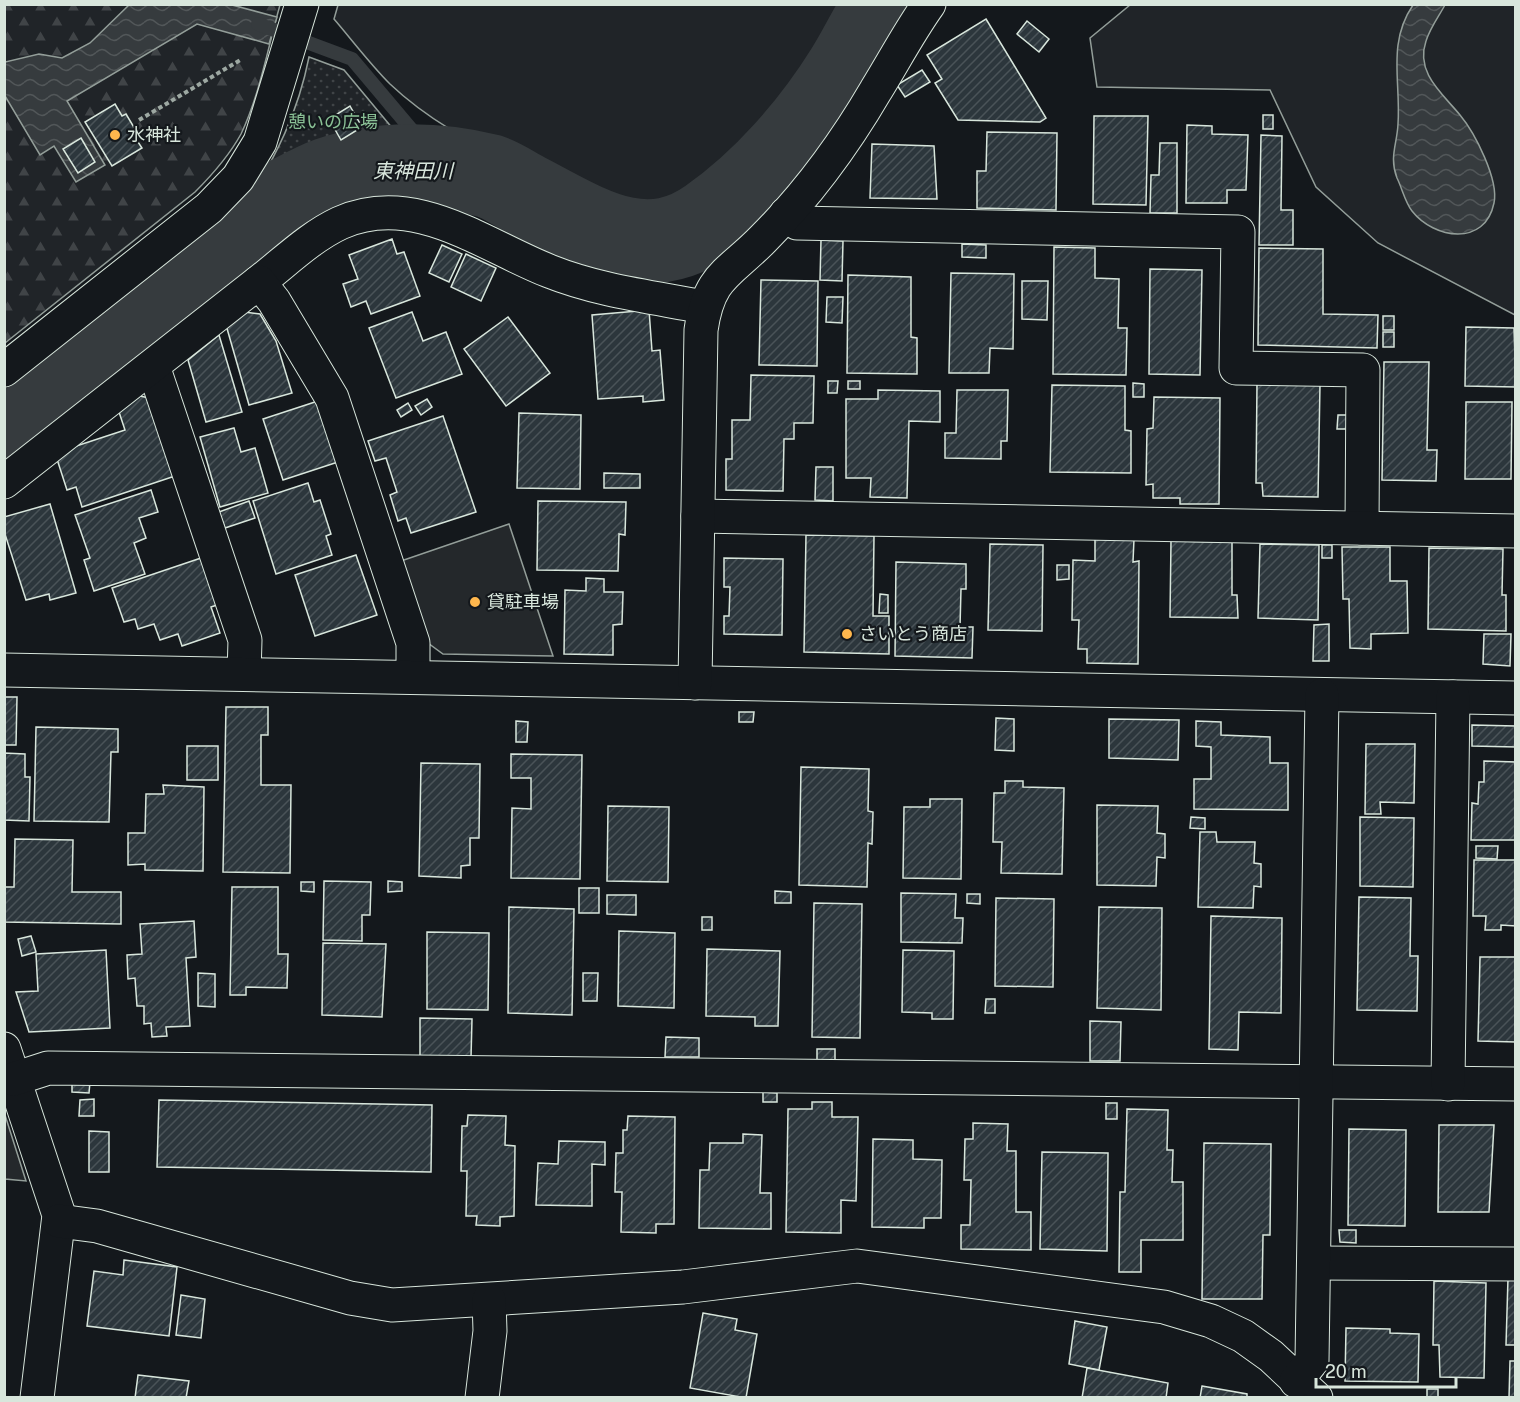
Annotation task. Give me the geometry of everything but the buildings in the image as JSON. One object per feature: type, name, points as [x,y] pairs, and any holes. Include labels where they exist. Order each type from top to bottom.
[{"type":"street","points":[[695,683],[701,330],[704,307],[714,285],[729,267],[760,242],[837,151],[929,4]]},
{"type":"street","points":[[4,370],[209,208],[238,178],[260,142],[300,12]]},
{"type":"street","points":[[4,482],[310,241],[340,223],[374,213],[410,214],[444,222],[550,272],[620,292],[704,307]]},
{"type":"street","points":[[786,214],[797,223],[1238,232],[1236,368],[1363,370],[1362,528]]},
{"type":"street","points":[[259,282],[274,301],[332,398],[414,642],[413,677]]},
{"type":"street","points":[[153,366],[244,640],[244,674]]},
{"type":"street","points":[[698,516],[1515,531]]},
{"type":"street","points":[[4,670],[1515,698]]},
{"type":"street","points":[[1306,1389],[1311,1361],[1314,1263],[1322,694]]},
{"type":"street","points":[[1448,1084],[1453,697]]},
{"type":"street","points":[[37,1398],[59,1221],[9,1064],[48,1068],[1515,1084]]},
{"type":"street","points":[[59,1221],[97,1226],[350,1298],[392,1305],[682,1287],[857,1266],[1164,1307],[1211,1321],[1243,1336],[1271,1356],[1306,1389]]},
{"type":"street","points":[[1314,1263],[1515,1264]]},
{"type":"street","points":[[482,1398],[490,1331],[489,1300]]},
{"type":"path","points":[[139,120],[247,56]]},
{"type":"green space","points":[[5,5],[280,5],[259,87],[248,119],[241,134],[220,164],[195,192],[5,343]]},
{"type":"green space","points":[[338,5],[861,5],[815,80],[796,106],[748,160],[722,185],[695,204],[668,217],[643,221],[599,210],[476,144],[422,111],[390,84],[334,19]]},
{"type":"green space","points":[[1130,5],[1515,5],[1515,315],[1378,243],[1316,187],[1270,90],[1097,87],[1090,38]]},
{"type":"green space","name":"憩いの広場","points":[[309,57],[344,70],[413,153],[389,154],[346,162],[308,175],[247,203],[285,133],[299,97]]},
{"type":"shaded area","name":"貸駐車場","points":[[509,524],[553,656],[443,654],[428,643],[401,561]]},
{"type":"shaded area","points":[[5,1115],[26,1181],[5,1179]]},
{"type":"water","points":[[129,5],[232,5],[277,17],[269,44],[197,24],[67,101],[105,165],[76,182],[54,146],[40,155],[5,96],[5,62],[39,54],[62,58],[90,43]]},
{"type":"water","points":[[1413,5],[1445,5],[1426,41],[1424,63],[1432,82],[1472,133],[1493,182],[1494,203],[1489,217],[1480,227],[1470,232],[1458,234],[1445,232],[1421,220],[1407,203],[1395,171],[1398,48],[1405,19]]},
{"type":"waterway","name":"東神田川","points":[[4,420],[280,203],[323,181],[348,173],[409,166],[470,172],[499,180],[571,219],[616,237],[639,241],[662,240],[686,234],[710,220],[749,189],[803,133],[852,63],[886,4]]},
{"type":"waterway","points":[[258,24],[352,59],[443,167]]},
{"type":"place","name":"水神社","points":[[115,135]]},
{"type":"place","name":"貸駐車場","points":[[475,602]]},
{"type":"place","name":"さいとう商店","points":[[847,634]]}]
